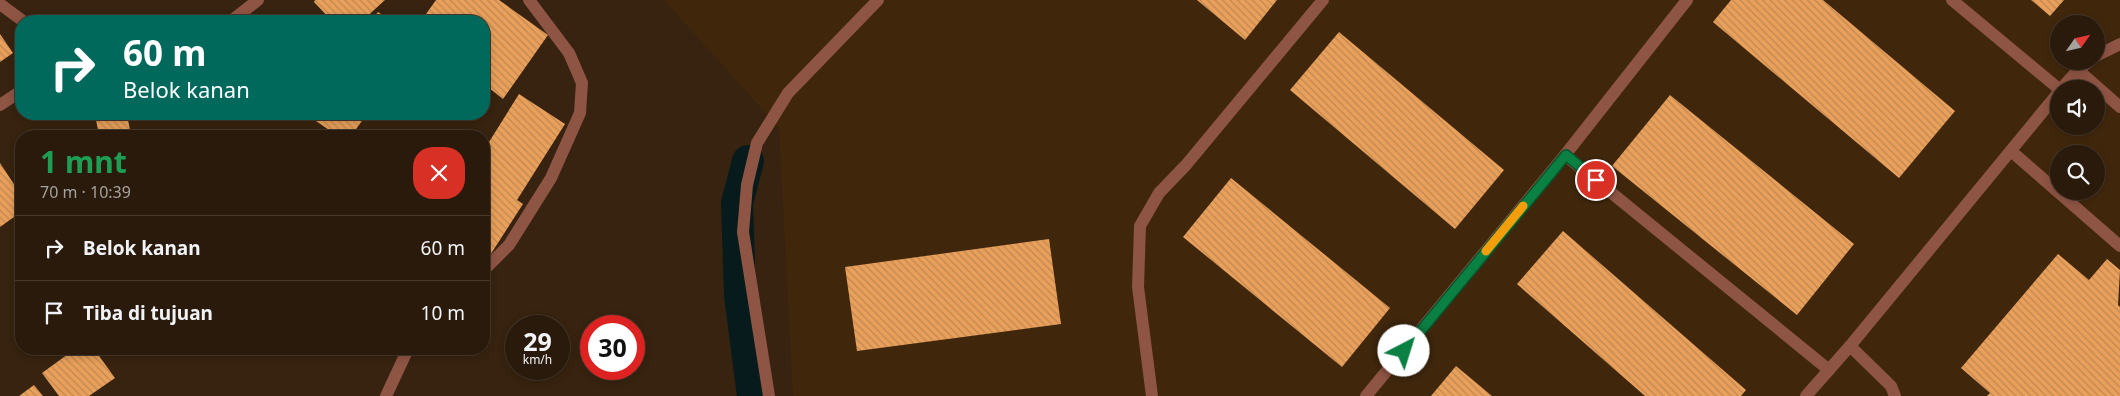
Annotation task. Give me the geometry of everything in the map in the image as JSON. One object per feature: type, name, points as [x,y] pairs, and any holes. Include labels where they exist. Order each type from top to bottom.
[{"type":"street","points":[[239,15],[258,0]]},
{"type":"street","points":[[490,264],[509,245],[551,178],[580,113],[582,83],[569,53],[529,0]]},
{"type":"street","points":[[769,396],[743,232],[748,185],[757,143],[788,93],[878,0]]},
{"type":"street","points":[[1152,396],[1138,287],[1140,226],[1159,193],[1186,164],[1323,0]]},
{"type":"street","points":[[1366,396],[1566,155],[1687,0]]},
{"type":"street","points":[[1952,0],[2050,82]]},
{"type":"street","points":[[0,4],[15,15]]},
{"type":"street","points":[[2105,52],[2120,44]]},
{"type":"street","points":[[2069,80],[2078,70],[2120,107]]},
{"type":"street","points":[[0,104],[15,95]]},
{"type":"street","points":[[1806,396],[1850,346],[2050,102]]},
{"type":"street","points":[[2011,151],[2120,246]]},
{"type":"street","points":[[1566,155],[1828,370]]},
{"type":"street","points":[[1850,346],[1891,386],[1895,396]]},
{"type":"street","points":[[386,396],[405,355]]},
{"type":"shaded area","points":[[664,0],[2120,0],[2120,396],[793,396],[779,128]]},
{"type":"building","points":[[315,0],[385,0],[369,15],[326,15],[314,2]]},
{"type":"building","points":[[436,0],[499,0],[548,35],[503,99],[490,89],[490,15],[425,15]]},
{"type":"building","points":[[1197,0],[1277,0],[1245,40]]},
{"type":"building","points":[[1731,0],[1823,0],[1955,111],[1899,178],[1713,22]]},
{"type":"building","points":[[2031,0],[2064,0],[2050,16]]},
{"type":"building","points":[[1339,32],[1504,170],[1455,229],[1290,90]]},
{"type":"building","points":[[0,34],[13,53],[0,62]]},
{"type":"building","points":[[519,94],[565,124],[517,200],[523,204],[490,255],[490,140]]},
{"type":"building","points":[[1670,95],[1854,244],[1797,315],[1612,166]]},
{"type":"building","points":[[96,120],[128,120],[130,130],[98,130]]},
{"type":"building","points":[[314,120],[363,120],[355,130],[329,130]]},
{"type":"building","points":[[0,163],[15,186],[15,216],[0,227]]},
{"type":"building","points":[[1231,178],[1390,308],[1342,367],[1183,237]]},
{"type":"building","points":[[1563,231],[1746,390],[1741,396],[1645,396],[1517,284]]},
{"type":"building","points":[[1049,239],[1061,324],[857,351],[845,267]]},
{"type":"building","points":[[2058,254],[2089,280],[2107,259],[2120,270],[2118,305],[2120,307],[2120,396],[1987,396],[1990,393],[1961,368]]},
{"type":"building","points":[[67,355],[98,355],[115,378],[89,396],[59,396],[42,373]]},
{"type":"building","points":[[1456,366],[1492,396],[1431,396]]},
{"type":"building","points":[[34,385],[43,396],[19,396]]},
{"type":"waterway","points":[[748,161],[737,203],[740,295],[753,396]]},
{"type":"slow traffic","points":[[1486,251],[1523,206]]},
{"type":"route","points":[[1404,351],[1566,155],[1596,180]]}]
